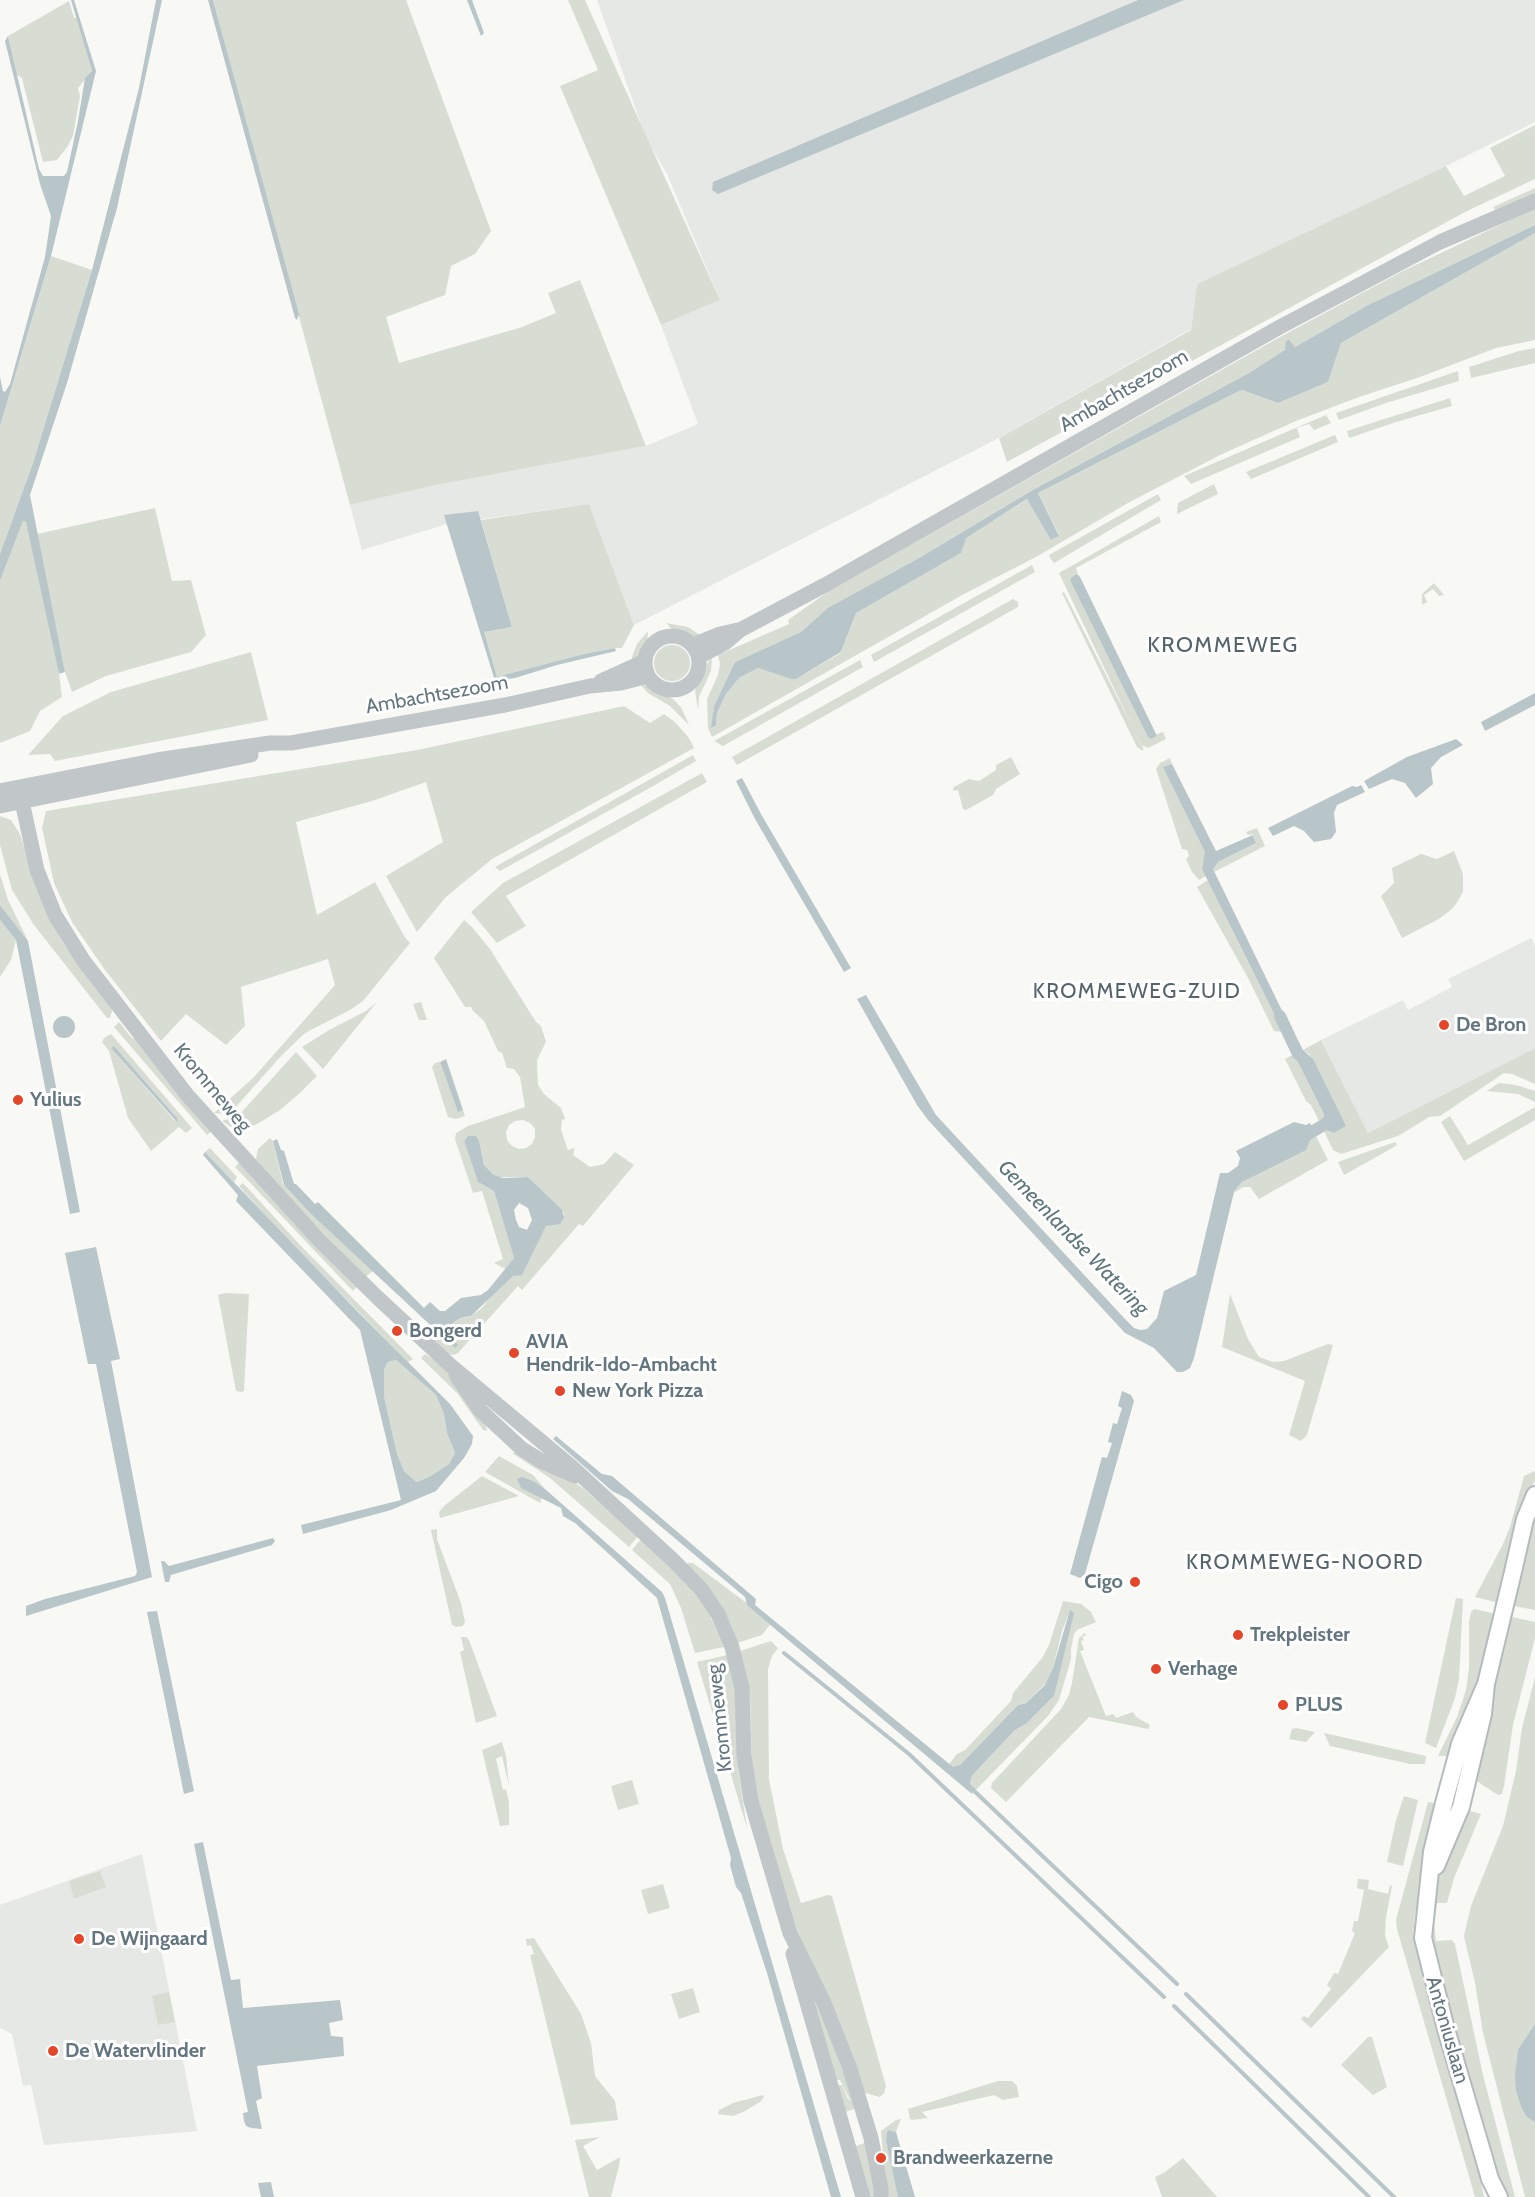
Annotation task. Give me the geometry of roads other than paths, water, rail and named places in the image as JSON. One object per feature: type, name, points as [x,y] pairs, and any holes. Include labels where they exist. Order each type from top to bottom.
[{"type":"main road","name":"Antoniuslaan","points":[[1499,2197],[1490,2179],[1426,1957],[1423,1938],[1430,1878],[1443,1853],[1461,1807],[1483,1714],[1486,1684],[1526,1519],[1535,1495]]},
{"type":"main road","name":"Antoniuslaan","points":[[1489,2197],[1490,2179]]},
{"type":"street","name":"Ambachtsezoom","points":[[696,651],[720,634],[740,630],[825,585],[1358,284],[1440,242],[1535,201]]},
{"type":"street","points":[[679,636],[696,651],[698,672],[694,680],[682,688],[676,690],[657,686],[646,668],[652,644],[663,637],[679,636]]},
{"type":"street","name":"Ambachtsezoom","points":[[0,791],[20,795],[165,774],[271,751],[291,743],[505,705],[590,686],[621,683],[646,668]]},
{"type":"street","name":"Ambachtsezoom","points":[[0,806],[20,795]]},
{"type":"street","name":"Krommeweg","points":[[20,795],[38,870],[55,915],[83,960],[188,1095],[320,1241],[450,1365],[519,1422],[674,1560],[702,1590],[718,1614],[739,1671],[744,1711],[744,1756],[751,1801],[790,1933],[794,1959],[862,2197]]},
{"type":"street","name":"Krommeweg","points":[[790,1933],[824,2003],[849,2066],[871,2138],[881,2197]]},
{"type":"waterway","name":"Gemeenlandse Watering","points":[[1280,1016],[1298,1054]]},
{"type":"waterway","name":"Gemeenlandse Watering","points":[[1300,1139],[1332,1120],[1331,1118]]},
{"type":"waterway","points":[[784,1653],[909,1754],[1164,1997]]},
{"type":"waterway","points":[[969,1786],[1177,1984]]},
{"type":"waterway","points":[[1186,1994],[1394,2197]]},
{"type":"waterway","points":[[1174,2006],[1369,2197]]},
{"type":"place","name":"De Bron","points":[[1444,1025]]},
{"type":"place","name":"Yulius","points":[[18,1100]]},
{"type":"place","name":"Bongerd","points":[[397,1331]]},
{"type":"place","name":"AVIA Hendrik-Ido-Ambacht","points":[[514,1353]]},
{"type":"place","name":"New York Pizza","points":[[560,1391]]},
{"type":"place","name":"Cigo","points":[[1135,1582]]},
{"type":"place","name":"Trekpleister","points":[[1238,1635]]},
{"type":"place","name":"Verhage","points":[[1156,1669]]},
{"type":"place","name":"PLUS","points":[[1283,1705]]},
{"type":"place","name":"De Wijngaard","points":[[79,1939]]},
{"type":"place","name":"De Watervlinder","points":[[53,2051]]},
{"type":"place","name":"Brandweerkazerne","points":[[881,2158]]},
{"type":"district","name":"KROMMEWEG","points":[[1223,646]]},
{"type":"district","name":"KROMMEWEG-ZUID","points":[[1137,992]]},
{"type":"district","name":"KROMMEWEG-NOORD","points":[[1305,1563]]}]
